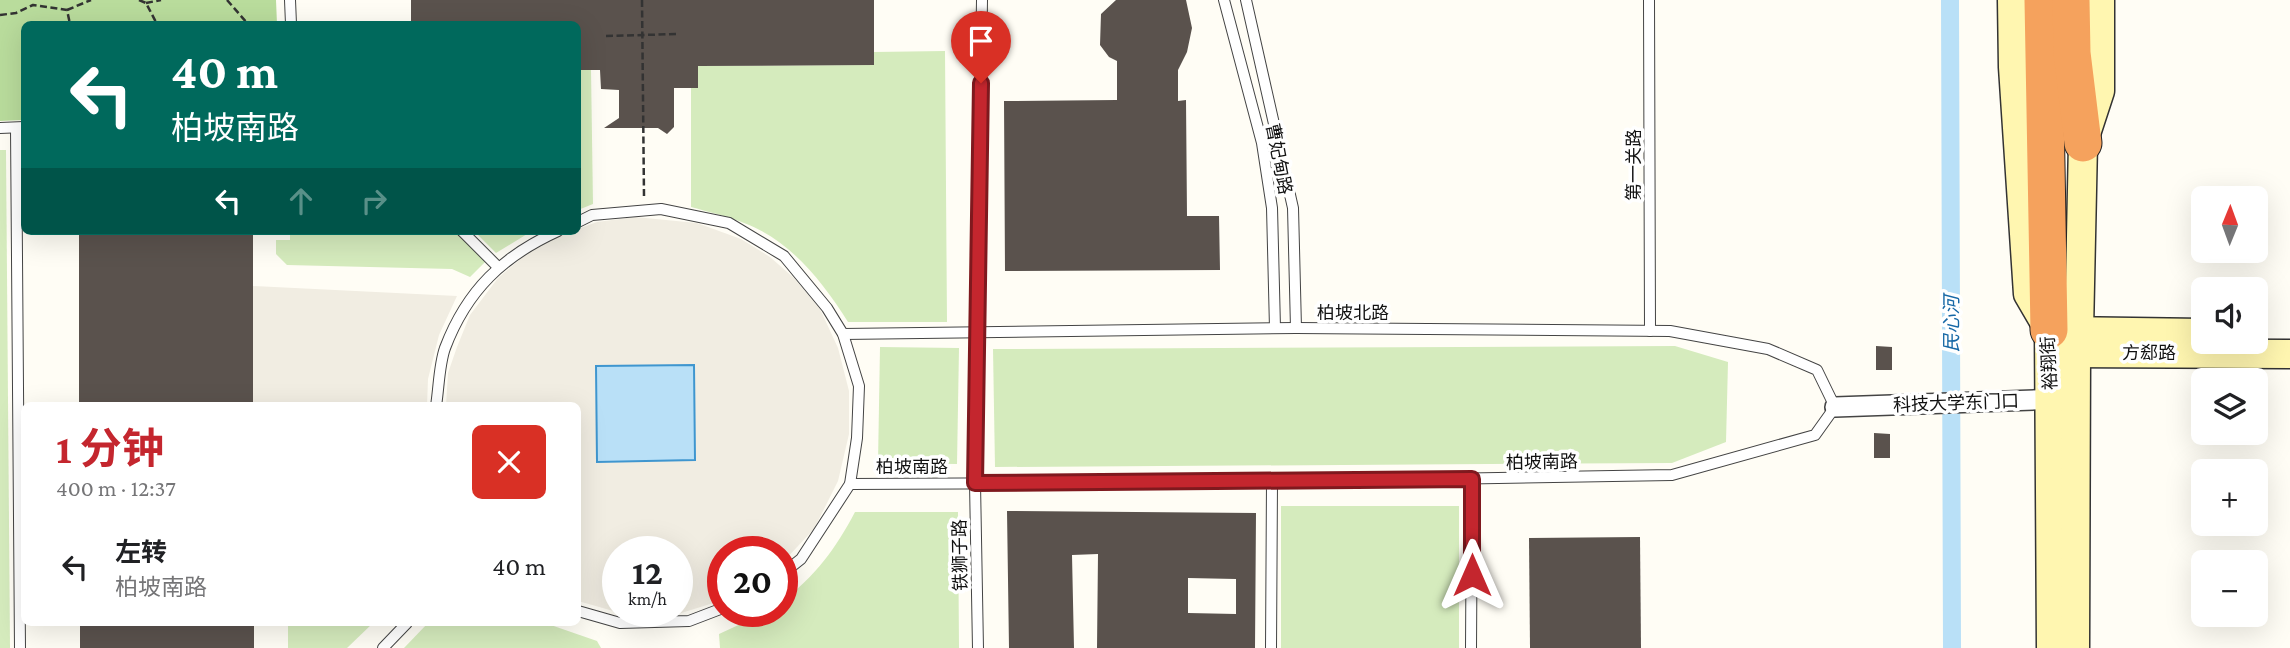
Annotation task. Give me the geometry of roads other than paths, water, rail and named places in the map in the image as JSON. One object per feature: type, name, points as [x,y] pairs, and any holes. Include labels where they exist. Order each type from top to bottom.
[{"type":"highway","points":[[2043,0],[2063,342]]},
{"type":"highway","points":[[2071,0],[2072,53],[2083,144]]},
{"type":"main road","name":"裕翔街","points":[[2012,0],[2012,66],[2028,294],[2063,342]]},
{"type":"main road","name":"裕翔街","points":[[2075,648],[2063,342],[2083,144],[2100,91],[2100,0]]},
{"type":"main road","name":"方郄路","points":[[2063,342],[2191,334]]},
{"type":"main road","points":[[2268,334],[2290,335]]},
{"type":"main road","name":"方郄路","points":[[2063,342],[2290,354]]},
{"type":"main road","name":"裕翔街","points":[[2051,648],[2064,400]]},
{"type":"street","name":"科技大学东门口","points":[[1835,407],[2064,400]]},
{"type":"lane","points":[[290,0],[291,21]]},
{"type":"lane","name":"铁狮子路","points":[[978,648],[975,483],[982,0]]},
{"type":"lane","name":"曹妃甸路","points":[[1224,0],[1264,156],[1272,208],[1275,328]]},
{"type":"lane","name":"曹妃甸路","points":[[1246,0],[1293,208],[1296,328]]},
{"type":"lane","name":"第一关路","points":[[1649,0],[1650,331]]},
{"type":"lane","points":[[0,128],[20,127],[20,648]]},
{"type":"lane","points":[[581,220],[592,215],[661,209],[729,223],[784,256],[827,308],[843,334],[859,386],[857,438],[850,484],[798,561]]},
{"type":"lane","points":[[466,235],[497,266]]},
{"type":"lane","points":[[437,402],[445,349],[467,304],[497,266],[551,235]]},
{"type":"lane","name":"柏坡北路","points":[[843,334],[1275,328],[1670,331],[1768,349],[1817,370],[1835,407]]},
{"type":"lane","name":"柏坡南路","points":[[850,484],[1272,482],[1672,475],[1815,435],[1835,407]]},
{"type":"lane","points":[[1471,648],[1472,479]]},
{"type":"lane","points":[[1271,648],[1272,482]]},
{"type":"lane","points":[[581,612],[620,623],[689,621],[707,614]]},
{"type":"lane","points":[[383,648],[404,626]]},
{"type":"water","points":[[694,365],[695,460],[597,462],[596,366]]},
{"type":"waterway","name":"民心河","points":[[1950,0],[1952,648]]}]
